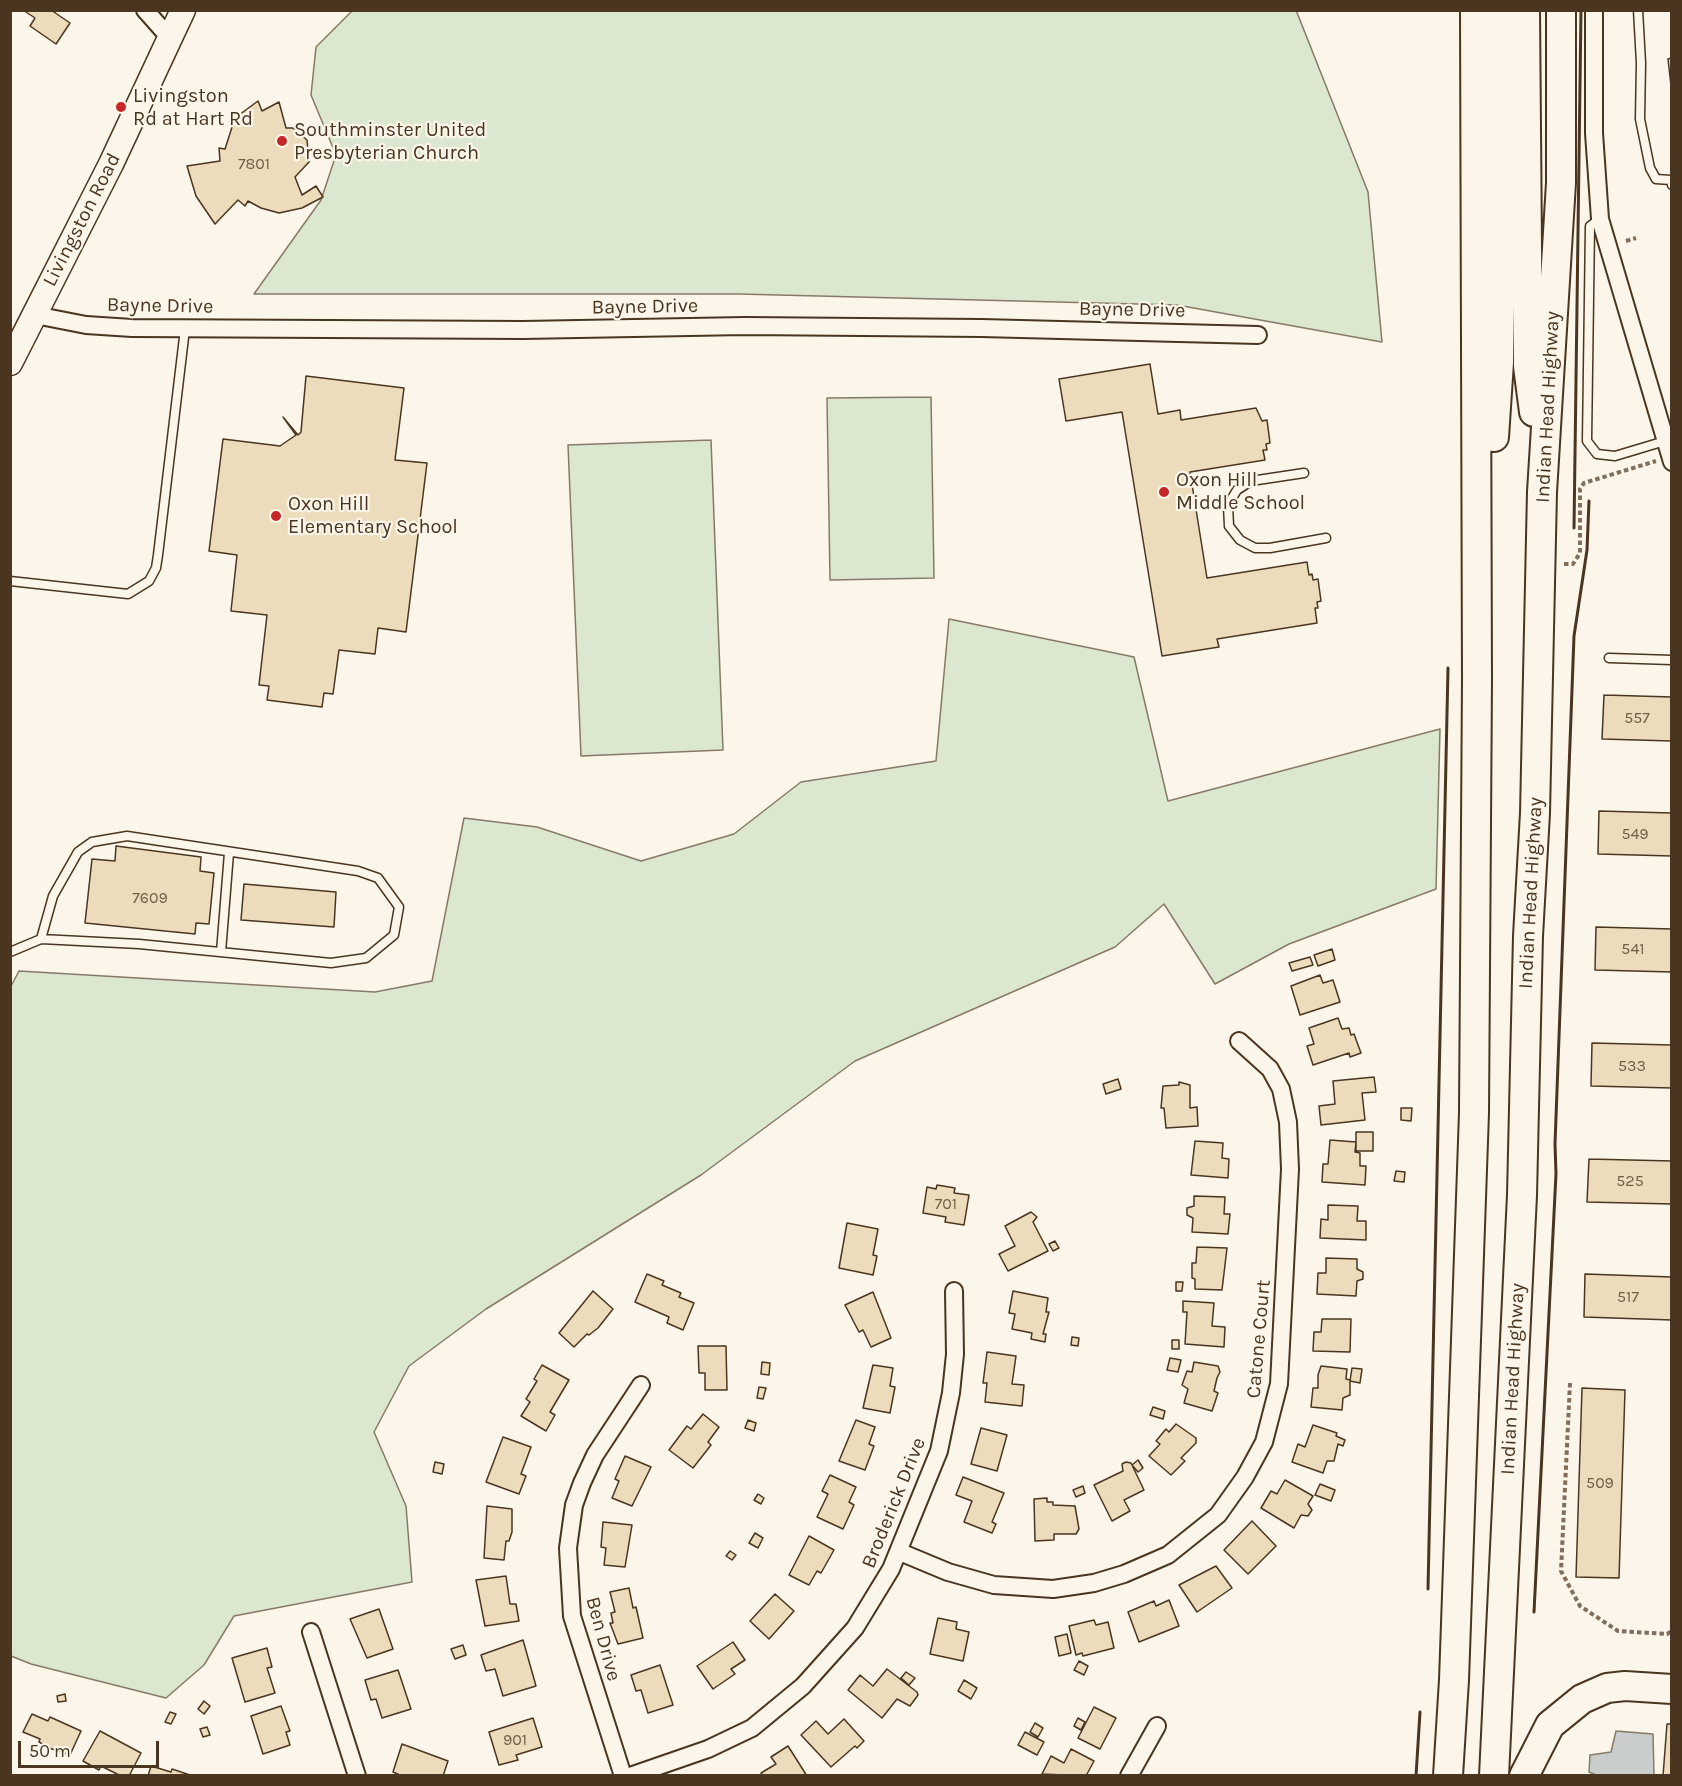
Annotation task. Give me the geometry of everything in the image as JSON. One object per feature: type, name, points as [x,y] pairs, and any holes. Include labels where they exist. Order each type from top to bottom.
[{"type":"highway","points":[[1448,1776],[1454,1680],[1474,1113],[1477,680],[1475,10]]},
{"type":"highway","points":[[1477,680],[1499,362],[1502,10]]},
{"type":"highway","points":[[1525,10],[1528,366],[1542,492]]},
{"type":"highway","name":"Indian Head Highway","points":[[1494,1776],[1522,1195],[1542,492],[1561,183],[1561,10]]},
{"type":"highway","points":[[1524,1776],[1550,1725],[1582,1699],[1607,1688],[1625,1686],[1671,1689]]},
{"type":"main road","name":"Livingston Road","points":[[10,363],[111,164],[183,10]]},
{"type":"street","points":[[144,10],[169,37]]},
{"type":"street","points":[[1594,10],[1594,133],[1600,219],[1665,441],[1664,462]]},
{"type":"street","name":"Bayne Drive","points":[[35,315],[86,325],[184,329],[523,330],[745,326],[993,328],[1258,335]]},
{"type":"street","name":"Catone Court","points":[[900,1552],[948,1572],[994,1585],[1053,1589],[1094,1584],[1147,1566],[1177,1549],[1218,1515],[1245,1477],[1264,1442],[1279,1384],[1290,1169],[1288,1122],[1281,1089],[1270,1070],[1239,1041]]},
{"type":"street","name":"Broderick Drive","points":[[630,1776],[708,1749],[752,1728],[768,1716],[803,1686],[842,1644],[882,1586],[900,1552],[933,1469],[944,1434],[955,1354],[954,1291]]},
{"type":"street","name":"Ben Drive","points":[[623,1776],[572,1616],[568,1548],[574,1505],[582,1483],[595,1455],[641,1385]]},
{"type":"street","points":[[311,1632],[357,1776]]},
{"type":"street","points":[[1129,1776],[1157,1726]]},
{"type":"lane","points":[[1638,10],[1641,63],[1640,119],[1650,168],[1656,179],[1671,180],[1671,185]]},
{"type":"lane","points":[[1600,219],[1590,226],[1587,441],[1592,450],[1604,456],[1615,456],[1665,441]]},
{"type":"lane","points":[[10,581],[128,594],[149,581],[156,568],[158,555],[184,329]]},
{"type":"lane","points":[[1304,473],[1251,481],[1237,490],[1228,505],[1229,526],[1240,540],[1255,548],[1270,548],[1326,538]]},
{"type":"lane","points":[[1609,658],[1671,660]]},
{"type":"lane","points":[[10,952],[41,939],[139,944],[331,963],[366,958],[394,935],[399,907],[378,878],[358,871],[128,836],[92,842],[78,852],[53,896],[41,939]]},
{"type":"lane","points":[[221,952],[229,853]]},
{"type":"path","points":[[1626,241],[1636,238]]},
{"type":"path","points":[[1541,564],[1573,564],[1578,559],[1580,489],[1584,483],[1664,462]]},
{"type":"path","points":[[1570,1383],[1562,1571],[1580,1606],[1618,1631],[1667,1634],[1671,1631]]},
{"type":"green space","points":[[1296,10],[1368,192],[1382,342],[1177,305],[738,294],[254,294],[321,200],[336,155],[311,95],[316,47],[352,11]]},
{"type":"green space","points":[[931,397],[934,578],[830,580],[827,398]]},
{"type":"green space","points":[[711,440],[723,750],[581,756],[568,445]]},
{"type":"green space","points":[[949,619],[1134,657],[1168,801],[1440,729],[1436,889],[1289,944],[1215,984],[1164,904],[1115,947],[855,1061],[701,1175],[486,1309],[409,1366],[374,1432],[406,1506],[412,1582],[234,1616],[204,1665],[166,1698],[31,1664],[11,1656],[10,988],[19,971],[375,992],[432,981],[464,818],[537,827],[641,861],[734,834],[801,782],[936,761]]},
{"type":"shaded area","points":[[1616,1731],[1653,1734],[1654,1775],[1598,1776],[1589,1772],[1590,1755],[1611,1752]]},
{"type":"building","points":[[23,10],[51,10],[70,23],[56,44],[30,26],[35,18]]},
{"type":"building","points":[[1672,58],[1672,95],[1668,59]]},
{"type":"building","points":[[258,101],[262,111],[279,102],[286,128],[293,128],[307,140],[309,162],[295,177],[302,195],[316,186],[323,197],[302,208],[279,213],[261,208],[248,201],[245,206],[238,200],[215,224],[196,196],[187,166],[220,161],[219,148],[225,149],[233,124],[239,115]]},
{"type":"building","name":"Oxon Hill Middle School","points":[[1150,364],[1158,414],[1180,410],[1181,420],[1256,408],[1262,421],[1267,420],[1270,443],[1266,444],[1267,450],[1263,450],[1265,460],[1190,472],[1207,578],[1307,562],[1309,575],[1312,574],[1313,580],[1318,579],[1321,601],[1317,602],[1318,608],[1315,608],[1317,623],[1217,639],[1219,647],[1162,656],[1122,412],[1066,421],[1059,379]]},
{"type":"building","points":[[306,376],[404,388],[395,460],[427,463],[406,632],[378,628],[375,654],[339,650],[333,694],[324,693],[322,707],[267,700],[269,686],[259,685],[267,615],[231,611],[237,555],[209,551],[223,439],[280,446],[296,435],[283,417],[298,435],[301,432]]},
{"type":"building","points":[[1604,695],[1672,697],[1672,741],[1602,739]]},
{"type":"building","points":[[1599,811],[1672,813],[1672,856],[1598,854]]},
{"type":"building","points":[[116,846],[201,857],[200,871],[214,873],[209,924],[196,923],[195,934],[85,923],[92,859],[115,861]]},
{"type":"building","points":[[244,884],[336,892],[334,927],[241,920]]},
{"type":"building","points":[[1596,927],[1672,929],[1672,972],[1595,970]]},
{"type":"building","points":[[1332,949],[1335,960],[1318,966],[1314,955]]},
{"type":"building","points":[[1310,957],[1313,965],[1292,971],[1289,963]]},
{"type":"building","points":[[1320,975],[1323,983],[1333,980],[1340,1002],[1300,1015],[1291,986]]},
{"type":"building","points":[[1338,1018],[1342,1029],[1349,1028],[1351,1035],[1354,1034],[1361,1053],[1350,1057],[1349,1053],[1313,1065],[1307,1046],[1314,1044],[1309,1028]]},
{"type":"building","points":[[1592,1043],[1672,1045],[1672,1088],[1591,1086]]},
{"type":"building","points":[[1374,1077],[1376,1092],[1362,1093],[1365,1120],[1321,1125],[1319,1106],[1335,1104],[1333,1081]]},
{"type":"building","points":[[1118,1079],[1121,1089],[1106,1094],[1103,1084]]},
{"type":"building","points":[[1179,1082],[1190,1085],[1190,1108],[1197,1107],[1198,1126],[1166,1128],[1164,1108],[1161,1108],[1163,1086],[1179,1085]]},
{"type":"building","points":[[1401,1108],[1412,1108],[1411,1121],[1401,1120]]},
{"type":"building","points":[[1356,1132],[1373,1132],[1373,1151],[1356,1151]]},
{"type":"building","points":[[1330,1140],[1356,1142],[1355,1152],[1360,1153],[1360,1166],[1366,1166],[1365,1185],[1322,1182],[1323,1164],[1328,1164]]},
{"type":"building","points":[[1195,1141],[1223,1143],[1222,1158],[1229,1159],[1228,1178],[1191,1175]]},
{"type":"building","points":[[1589,1159],[1672,1161],[1672,1204],[1587,1202]]},
{"type":"building","points":[[1396,1171],[1405,1172],[1404,1182],[1394,1181]]},
{"type":"building","points":[[937,1185],[955,1188],[954,1193],[969,1195],[964,1225],[945,1222],[946,1217],[923,1213],[927,1187],[936,1189]]},
{"type":"building","points":[[1194,1196],[1225,1197],[1224,1214],[1230,1214],[1228,1234],[1192,1232],[1193,1218],[1187,1215],[1187,1208],[1194,1206]]},
{"type":"building","points":[[1328,1205],[1358,1206],[1357,1221],[1366,1221],[1366,1240],[1320,1238],[1321,1219],[1328,1220]]},
{"type":"building","points":[[1031,1212],[1037,1217],[1033,1222],[1048,1251],[1008,1271],[999,1254],[1015,1246],[1005,1226]]},
{"type":"building","points":[[847,1223],[878,1229],[873,1255],[877,1256],[873,1275],[839,1268]]},
{"type":"building","points":[[1055,1241],[1059,1248],[1053,1251],[1049,1244]]},
{"type":"building","points":[[1197,1247],[1227,1248],[1222,1290],[1195,1289],[1192,1263],[1196,1263]]},
{"type":"building","points":[[1326,1258],[1357,1259],[1357,1269],[1363,1272],[1363,1279],[1357,1281],[1356,1296],[1317,1294],[1318,1273],[1326,1273]]},
{"type":"building","points":[[647,1274],[664,1281],[662,1285],[681,1293],[679,1297],[694,1303],[683,1330],[667,1323],[669,1317],[635,1302]]},
{"type":"building","points":[[1585,1274],[1672,1277],[1672,1320],[1584,1317]]},
{"type":"building","points":[[1176,1282],[1183,1282],[1182,1291],[1176,1291]]},
{"type":"building","points":[[593,1291],[613,1309],[598,1328],[589,1335],[587,1334],[574,1347],[559,1333]]},
{"type":"building","points":[[1013,1291],[1048,1298],[1046,1312],[1049,1312],[1043,1334],[1046,1334],[1045,1342],[1031,1339],[1032,1333],[1012,1329],[1015,1314],[1009,1313]]},
{"type":"building","points":[[873,1292],[891,1338],[871,1347],[863,1330],[859,1332],[845,1305]]},
{"type":"building","points":[[1183,1301],[1214,1303],[1212,1326],[1225,1327],[1224,1347],[1185,1344],[1187,1312],[1183,1312]]},
{"type":"building","points":[[1322,1319],[1351,1319],[1350,1352],[1313,1351],[1314,1332],[1321,1332]]},
{"type":"building","points":[[1072,1337],[1079,1338],[1078,1346],[1071,1345]]},
{"type":"building","points":[[1172,1340],[1179,1340],[1179,1349],[1172,1349]]},
{"type":"building","points":[[698,1346],[726,1346],[727,1390],[705,1390],[705,1373],[699,1373]]},
{"type":"building","points":[[987,1352],[1016,1356],[1012,1384],[1024,1385],[1022,1406],[985,1402],[987,1383],[983,1383]]},
{"type":"building","points":[[1170,1358],[1181,1360],[1178,1372],[1167,1370]]},
{"type":"building","points":[[762,1362],[770,1363],[769,1375],[761,1374]]},
{"type":"building","points":[[1194,1362],[1218,1366],[1220,1372],[1214,1391],[1218,1393],[1212,1411],[1184,1403],[1188,1389],[1182,1385],[1187,1371],[1192,1372]]},
{"type":"building","points":[[542,1365],[569,1380],[550,1412],[555,1415],[546,1431],[521,1416],[530,1402],[526,1399],[537,1381],[534,1379]]},
{"type":"building","points":[[873,1365],[893,1368],[890,1386],[895,1387],[890,1413],[863,1408]]},
{"type":"building","points":[[1321,1366],[1347,1369],[1346,1379],[1350,1380],[1350,1395],[1343,1398],[1342,1410],[1311,1407],[1313,1388],[1318,1388]]},
{"type":"building","points":[[1352,1368],[1362,1369],[1360,1383],[1350,1381]]},
{"type":"building","points":[[759,1387],[766,1388],[763,1399],[757,1398]]},
{"type":"building","points":[[1582,1388],[1625,1390],[1619,1578],[1576,1577]]},
{"type":"building","points":[[1153,1407],[1165,1411],[1163,1419],[1150,1415]]},
{"type":"building","points":[[703,1414],[719,1427],[708,1442],[711,1445],[693,1468],[669,1450],[687,1426],[691,1429]]},
{"type":"building","points":[[748,1420],[756,1423],[754,1431],[745,1428]]},
{"type":"building","points":[[856,1420],[875,1427],[869,1444],[874,1446],[865,1470],[839,1461]]},
{"type":"building","points":[[1176,1424],[1196,1438],[1196,1443],[1181,1458],[1185,1461],[1171,1475],[1149,1456],[1160,1444],[1156,1441],[1166,1429],[1169,1432]]},
{"type":"building","points":[[1313,1425],[1337,1433],[1336,1436],[1345,1440],[1343,1446],[1338,1444],[1334,1461],[1327,1461],[1323,1473],[1292,1462],[1298,1444],[1305,1447]]},
{"type":"building","points":[[981,1428],[1007,1435],[997,1471],[971,1464]]},
{"type":"building","points":[[503,1437],[531,1447],[521,1474],[526,1476],[519,1494],[486,1482]]},
{"type":"building","points":[[625,1456],[651,1467],[632,1506],[612,1498],[619,1481],[615,1479]]},
{"type":"building","points":[[1138,1460],[1143,1468],[1138,1472],[1132,1465]]},
{"type":"building","points":[[435,1462],[444,1464],[442,1474],[433,1472]]},
{"type":"building","points":[[1131,1463],[1144,1490],[1124,1500],[1130,1511],[1112,1521],[1094,1485],[1123,1471],[1122,1464]]},
{"type":"building","points":[[830,1475],[856,1487],[849,1502],[854,1505],[843,1529],[817,1517],[828,1494],[822,1491]]},
{"type":"building","points":[[963,1477],[1004,1493],[992,1522],[996,1524],[992,1533],[964,1522],[972,1501],[956,1495]]},
{"type":"building","points":[[1285,1480],[1313,1496],[1308,1504],[1312,1510],[1308,1516],[1301,1515],[1294,1528],[1261,1508],[1271,1491],[1277,1494]]},
{"type":"building","points":[[1320,1484],[1335,1490],[1331,1501],[1315,1495]]},
{"type":"building","points":[[1083,1486],[1085,1493],[1076,1497],[1073,1490]]},
{"type":"building","points":[[758,1494],[764,1498],[761,1504],[754,1500]]},
{"type":"building","points":[[1047,1498],[1047,1502],[1053,1502],[1053,1505],[1075,1506],[1079,1529],[1076,1534],[1054,1534],[1054,1540],[1035,1541],[1034,1499]]},
{"type":"building","points":[[487,1506],[512,1509],[512,1532],[509,1541],[506,1541],[504,1560],[484,1558]]},
{"type":"building","points":[[1252,1521],[1276,1546],[1248,1574],[1224,1550]]},
{"type":"building","points":[[603,1522],[632,1525],[625,1567],[604,1565],[606,1548],[601,1547]]},
{"type":"building","points":[[755,1533],[763,1538],[758,1548],[749,1543]]},
{"type":"building","points":[[809,1536],[834,1550],[821,1573],[817,1571],[809,1585],[789,1575]]},
{"type":"building","points":[[730,1551],[736,1555],[732,1560],[726,1556]]},
{"type":"building","points":[[1216,1566],[1232,1588],[1197,1612],[1179,1585]]},
{"type":"building","points":[[506,1576],[510,1604],[516,1604],[519,1621],[485,1626],[476,1580]]},
{"type":"building","points":[[629,1588],[643,1638],[618,1644],[610,1623],[613,1623],[611,1613],[615,1612],[610,1592]]},
{"type":"building","points":[[775,1594],[794,1611],[769,1639],[750,1621]]},
{"type":"building","points":[[1169,1600],[1179,1626],[1139,1642],[1128,1612],[1154,1601],[1156,1606]]},
{"type":"building","points":[[379,1609],[393,1649],[367,1658],[350,1619]]},
{"type":"building","points":[[938,1618],[957,1622],[956,1629],[969,1632],[963,1661],[930,1654]]},
{"type":"building","points":[[1094,1620],[1096,1625],[1108,1622],[1114,1648],[1083,1656],[1082,1653],[1076,1655],[1069,1626]]},
{"type":"building","points":[[1067,1634],[1071,1653],[1059,1656],[1055,1637]]},
{"type":"building","points":[[523,1640],[536,1686],[503,1696],[495,1669],[486,1671],[481,1655]]},
{"type":"building","points":[[733,1642],[745,1660],[731,1669],[735,1674],[713,1689],[697,1666]]},
{"type":"building","points":[[463,1645],[466,1655],[455,1659],[451,1649]]},
{"type":"building","points":[[267,1648],[272,1667],[267,1668],[275,1693],[245,1702],[232,1658]]},
{"type":"building","points":[[1079,1661],[1088,1666],[1084,1675],[1074,1670]]},
{"type":"building","points":[[660,1665],[673,1705],[648,1713],[641,1690],[636,1691],[631,1675]]},
{"type":"building","points":[[887,1669],[918,1695],[910,1706],[897,1699],[882,1718],[848,1690],[860,1675],[873,1686]]},
{"type":"building","points":[[398,1670],[411,1709],[382,1718],[376,1699],[371,1700],[365,1680]]},
{"type":"building","points":[[906,1672],[915,1678],[909,1685],[901,1678]]},
{"type":"building","points":[[964,1680],[977,1688],[971,1699],[958,1691]]},
{"type":"building","points":[[65,1694],[66,1701],[58,1702],[57,1696]]},
{"type":"building","points":[[204,1701],[210,1706],[204,1714],[198,1709]]},
{"type":"building","points":[[281,1706],[290,1731],[286,1732],[290,1745],[263,1754],[251,1716]]},
{"type":"building","points":[[1094,1707],[1116,1718],[1100,1749],[1078,1738]]},
{"type":"building","points":[[170,1712],[176,1714],[171,1724],[165,1722]]},
{"type":"building","points":[[32,1714],[48,1721],[50,1717],[81,1731],[70,1755],[49,1748],[39,1742],[40,1739],[23,1732]]},
{"type":"building","points":[[533,1718],[542,1747],[516,1755],[518,1760],[499,1765],[489,1732]]},
{"type":"building","points":[[1078,1718],[1085,1722],[1081,1730],[1074,1726]]},
{"type":"building","points":[[844,1719],[864,1741],[831,1767],[801,1735],[816,1721],[828,1734]]},
{"type":"building","points":[[1035,1723],[1043,1728],[1038,1737],[1030,1732]]},
{"type":"building","points":[[1667,1724],[1672,1724],[1672,1776],[1663,1776]]},
{"type":"building","points":[[207,1727],[210,1735],[203,1737],[200,1729]]},
{"type":"building","points":[[100,1731],[141,1753],[129,1776],[121,1776],[101,1766],[99,1770],[83,1761]]},
{"type":"building","points":[[1025,1732],[1044,1742],[1037,1755],[1018,1745]]},
{"type":"building","points":[[402,1744],[448,1761],[443,1776],[402,1776],[393,1772]]},
{"type":"building","points":[[788,1746],[807,1776],[763,1776],[761,1773],[776,1764],[771,1757]]},
{"type":"building","points":[[1071,1749],[1094,1761],[1086,1776],[1042,1774],[1051,1756],[1064,1763]]},
{"type":"building","points":[[151,1766],[171,1772],[172,1769],[193,1776],[148,1776]]},
{"type":"wall","points":[[1574,528],[1581,10]]},
{"type":"wall","points":[[1534,1612],[1556,1174],[1555,1144],[1574,636],[1587,550],[1589,501]]},
{"type":"wall","points":[[1428,1589],[1448,668]]},
{"type":"wall","points":[[1416,1776],[1420,1712]]},
{"type":"place","name":"Livingston Rd at Hart Rd","points":[[121,107]]},
{"type":"place","name":"Southminster United Presbyterian Church","points":[[282,141]]},
{"type":"place","name":"Oxon Hill Middle School","points":[[1164,492]]},
{"type":"place","name":"Oxon Hill Elementary School","points":[[276,516]]}]
